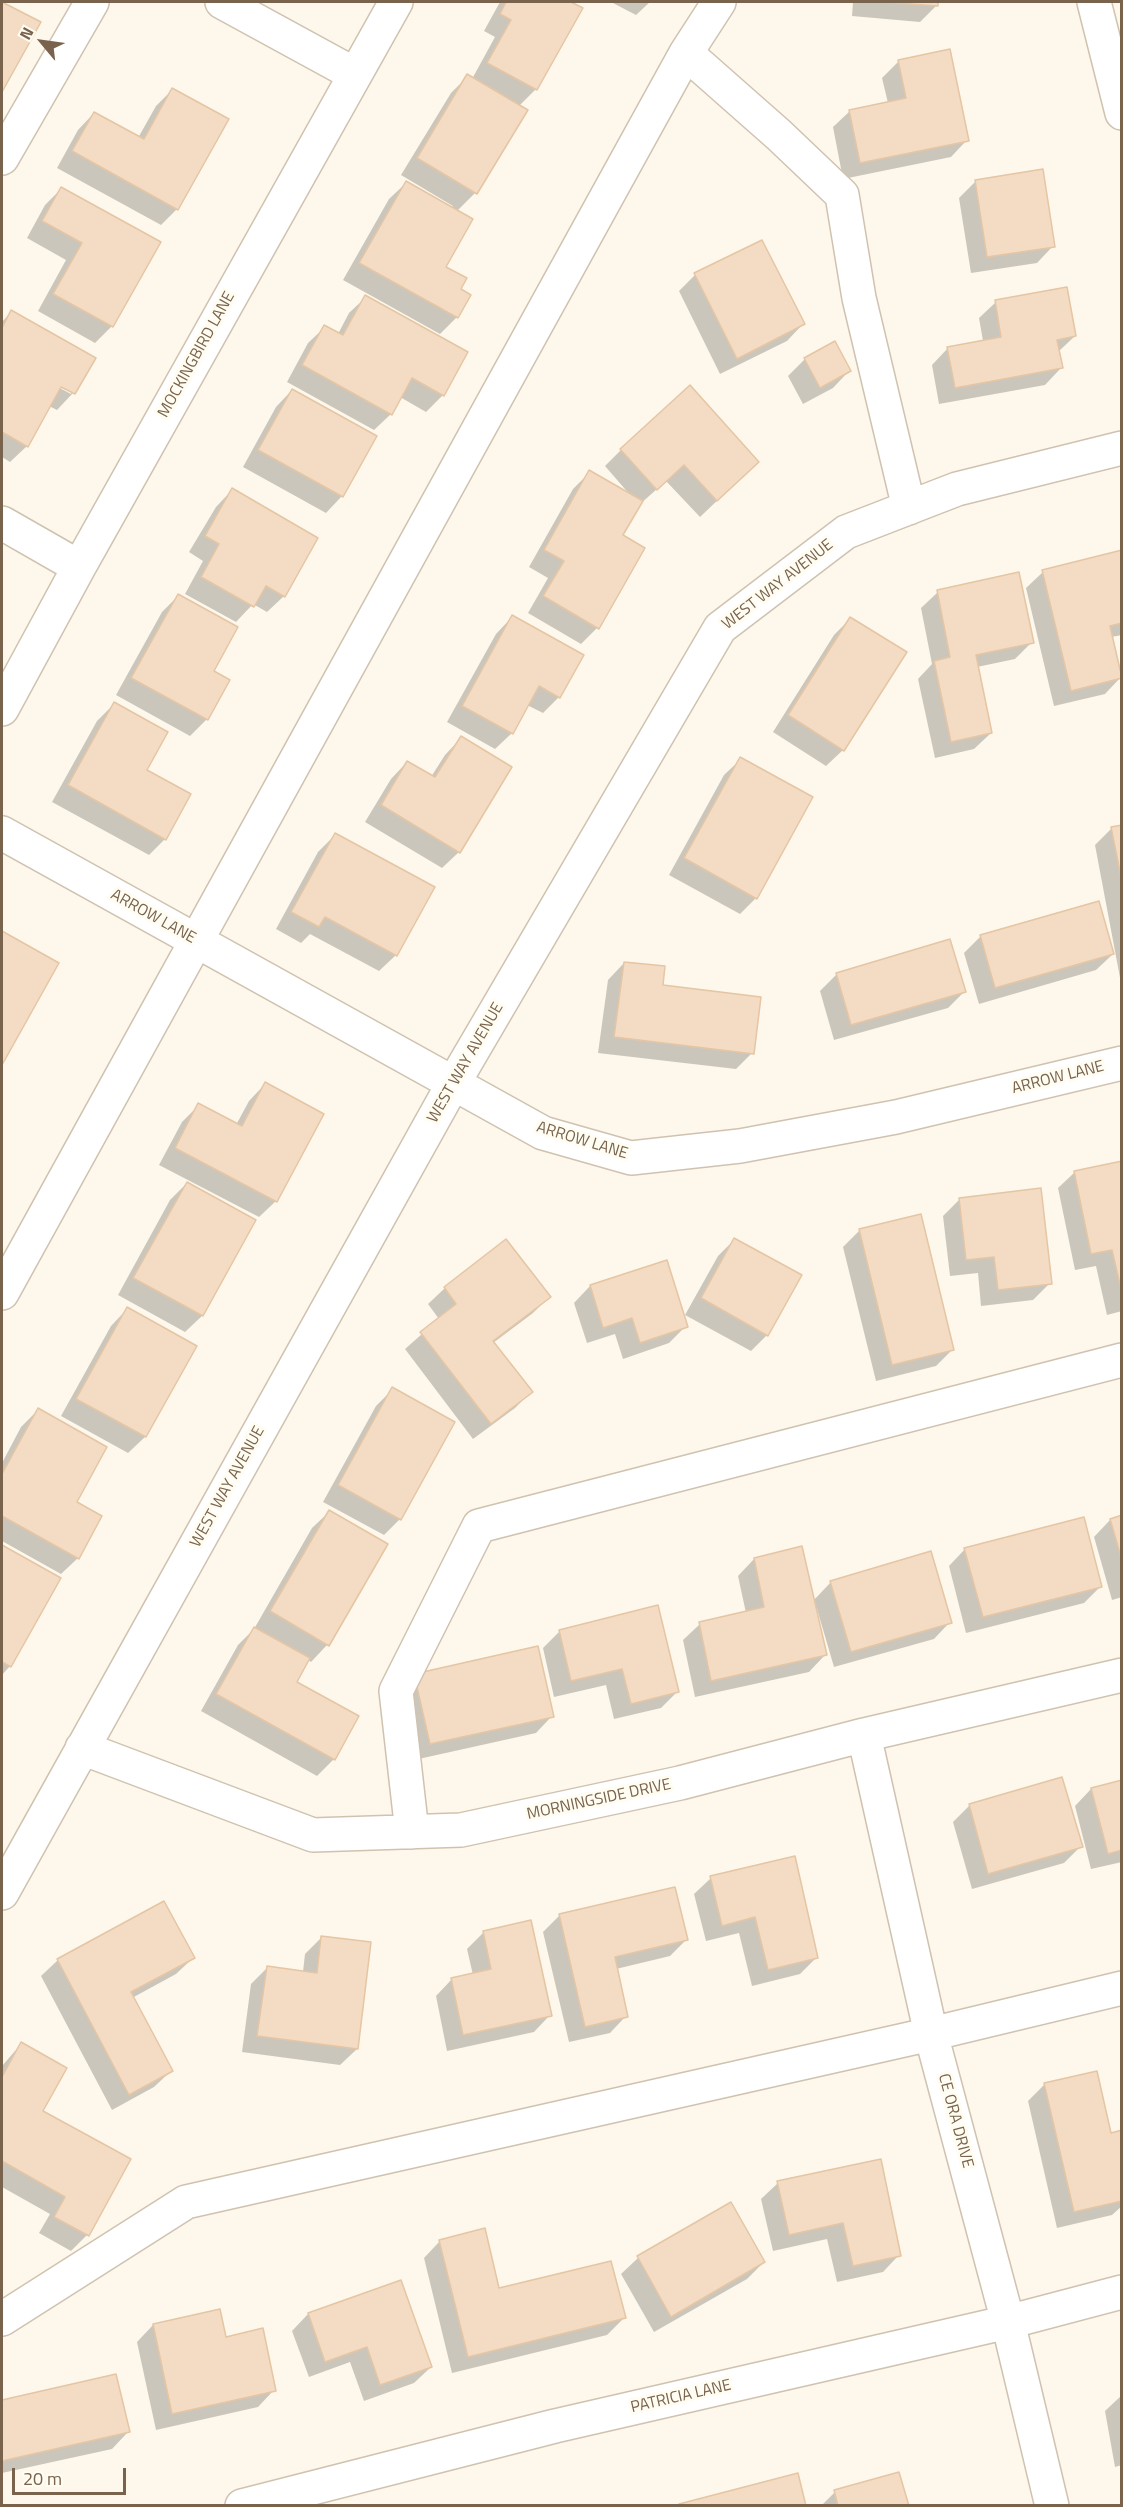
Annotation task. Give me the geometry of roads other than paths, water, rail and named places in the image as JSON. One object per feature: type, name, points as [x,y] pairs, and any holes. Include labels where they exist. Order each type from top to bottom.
[{"type":"street","points":[[2,158],[92,2]]},
{"type":"street","points":[[222,2],[354,74]]},
{"type":"street","name":"MOCKINGBIRD LANE","points":[[2,710],[79,567],[396,2]]},
{"type":"street","points":[[2,1293],[686,53],[719,2]]},
{"type":"street","points":[[1094,2],[1122,113]]},
{"type":"street","points":[[686,53],[842,195],[859,298],[909,508]]},
{"type":"street","name":"WEST WAY AVENUE","points":[[2,1893],[453,1084],[720,628],[846,532],[957,489],[1122,448]]},
{"type":"street","points":[[2,523],[79,567]]},
{"type":"street","name":"ARROW LANE","points":[[2,832],[543,1132],[631,1158],[740,1146],[896,1118],[1122,1063]]},
{"type":"street","points":[[412,1832],[396,1690],[479,1526],[1122,1360]]},
{"type":"street","name":"MORNINGSIDE DRIVE","points":[[82,1748],[312,1835],[461,1830],[669,1785],[864,1735],[1122,1675]]},
{"type":"street","name":"CE ORA DRIVE","points":[[864,1735],[932,2034],[1008,2322],[1053,2505]]},
{"type":"street","points":[[2,2319],[72,2272],[186,2202],[932,2034],[1122,1988]]},
{"type":"street","name":"PATRICIA LANE","points":[[242,2505],[555,2426],[1008,2322],[1122,2292]]}]
